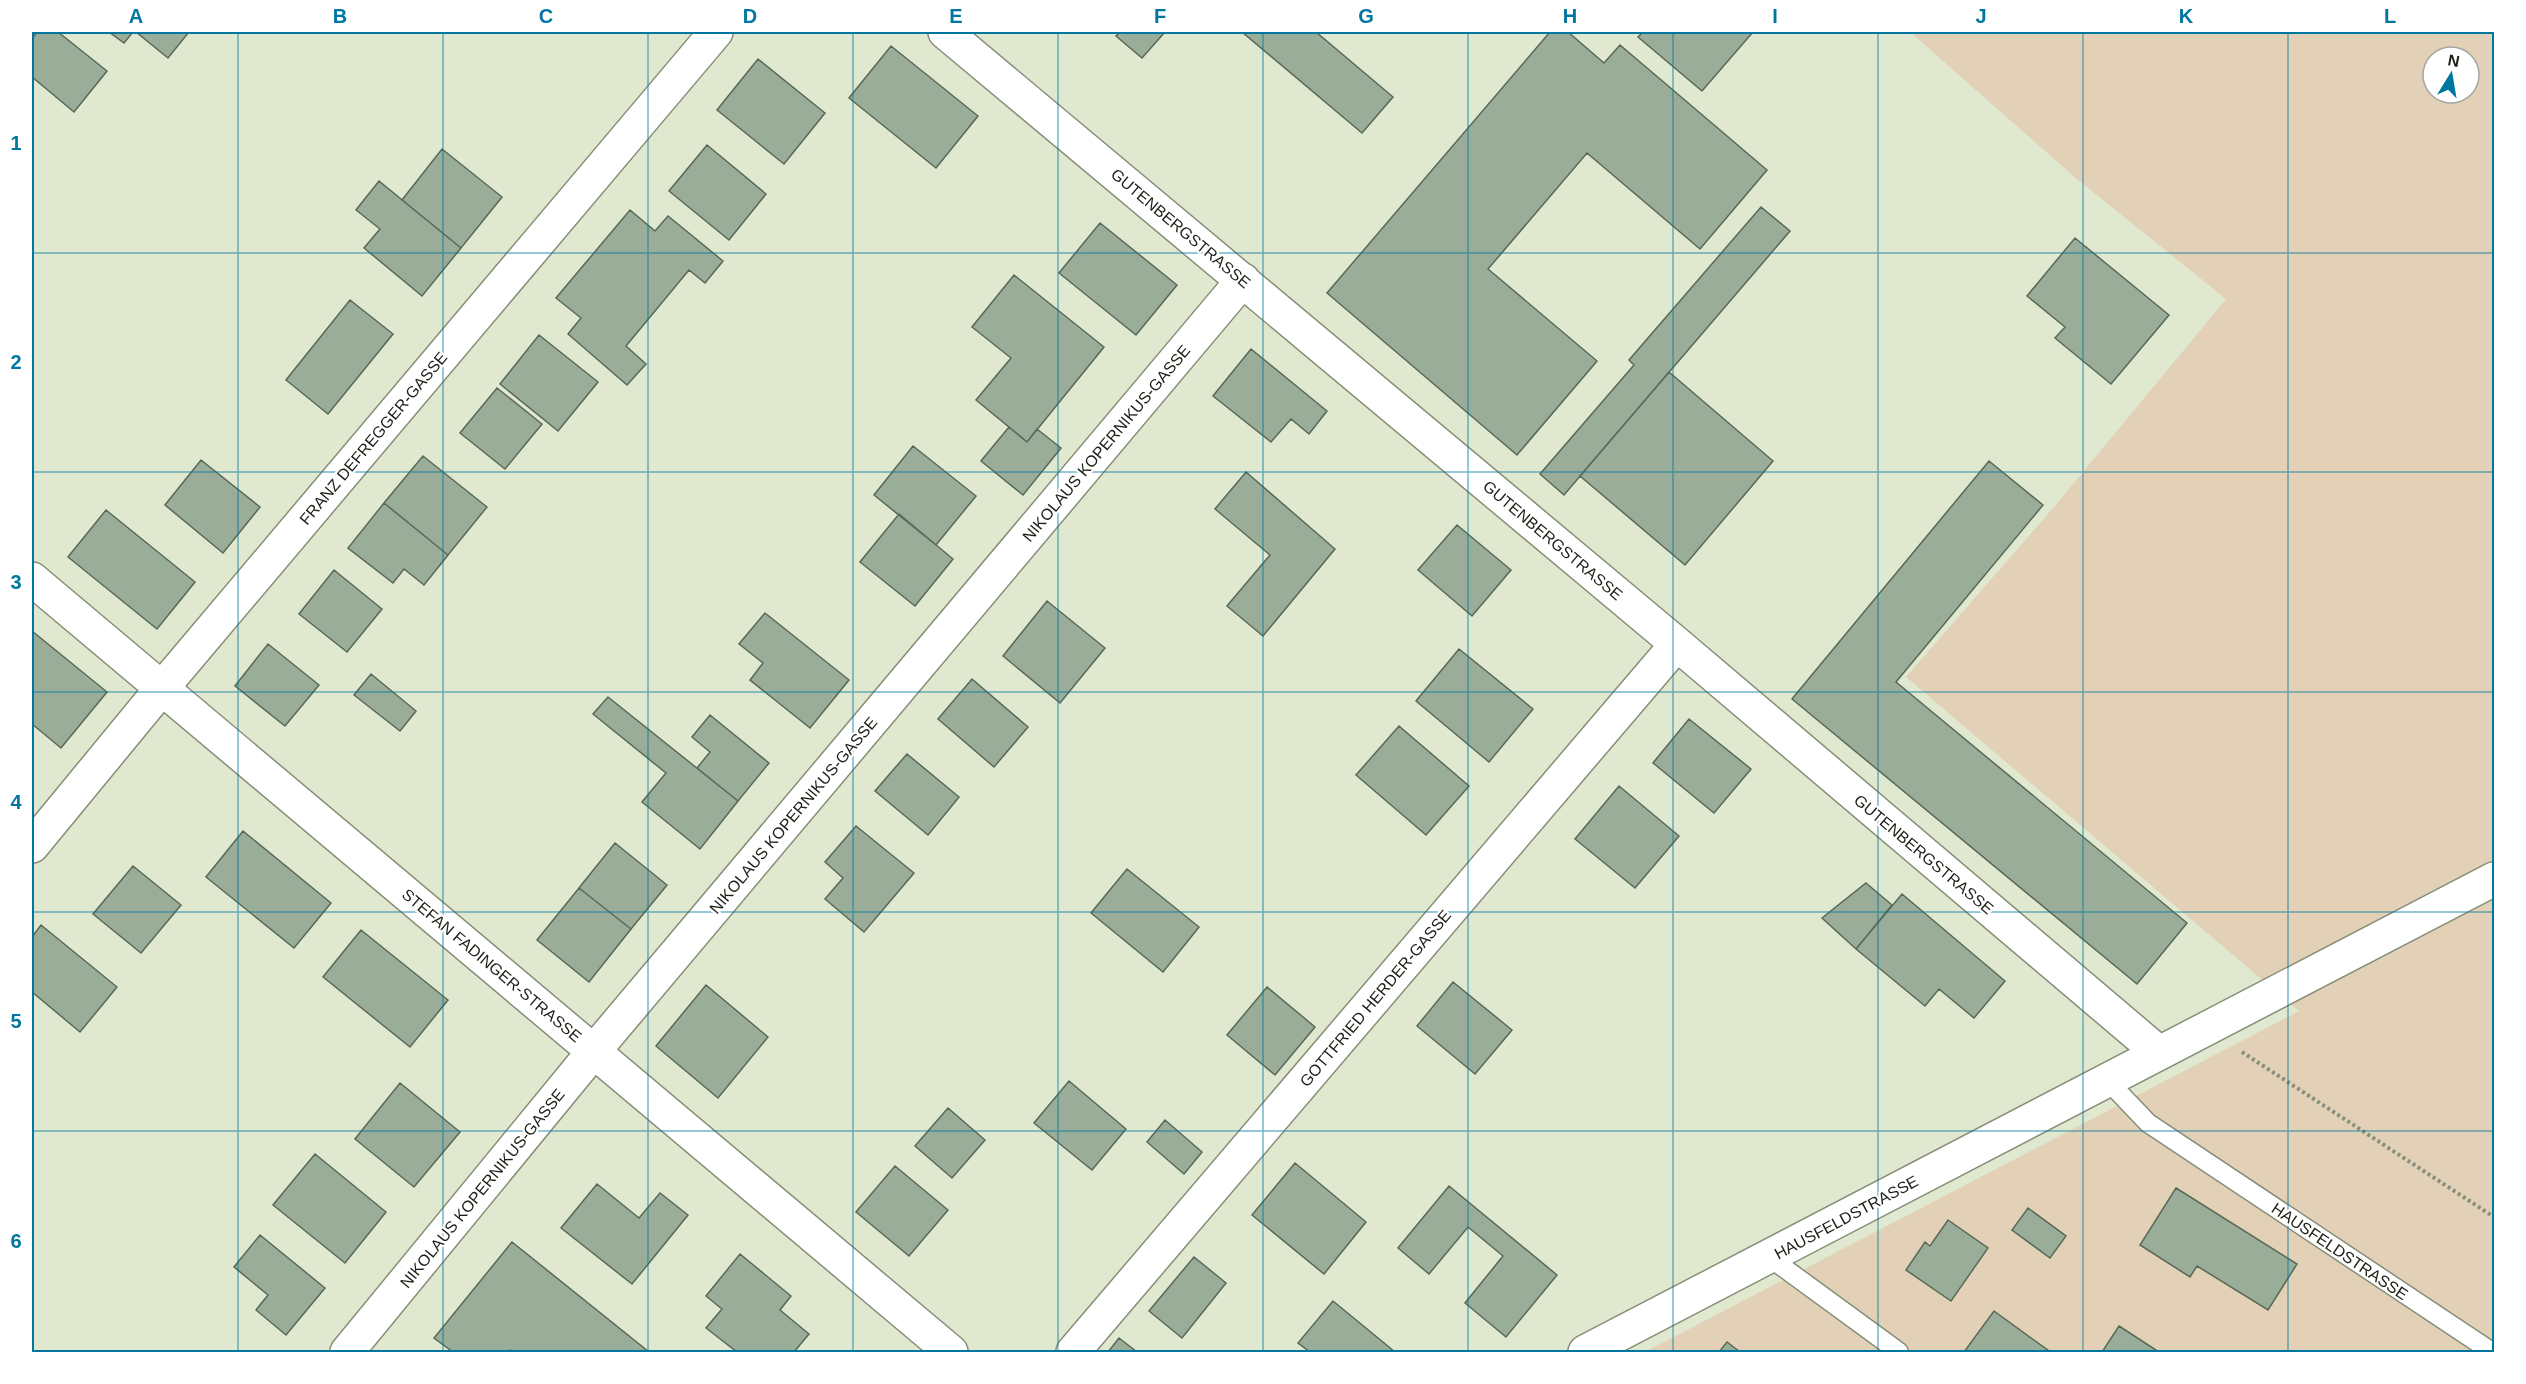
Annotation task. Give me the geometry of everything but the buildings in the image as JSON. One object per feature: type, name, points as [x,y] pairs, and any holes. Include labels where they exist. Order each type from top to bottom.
[{"type":"street","name":"FRANZ DEFREGGER-GASSE","points":[[32,846],[162,688],[716,32]]},
{"type":"street","name":"GUTENBERGSTRASSE","points":[[945,32],[1677,644],[2158,1052]]},
{"type":"street","name":"NIKOLAUS KOPERNIKUS-GASSE","points":[[348,1353],[594,1051],[1243,280]]},
{"type":"street","name":"STEFAN FADINGER-STRASSE","points":[[32,579],[951,1353]]},
{"type":"street","name":"GOTTFRIED HERDER-GASSE","points":[[1073,1353],[1677,644]]},
{"type":"street","name":"HAUSFELDSTRASSE","points":[[1585,1353],[2158,1052],[2209,1030],[2494,879]]},
{"type":"lane","name":"HAUSFELDSTRASSE","points":[[2107,1080],[2148,1123],[2492,1353]]},
{"type":"lane","points":[[1769,1257],[1899,1353]]},
{"type":"path","points":[[2209,1030],[2494,1217]]},
{"type":"shaded area","points":[[1910,32],[2494,32],[2494,1352],[1645,1352],[2299,1011],[1906,677],[2054,507],[2226,299],[2078,180]]}]
